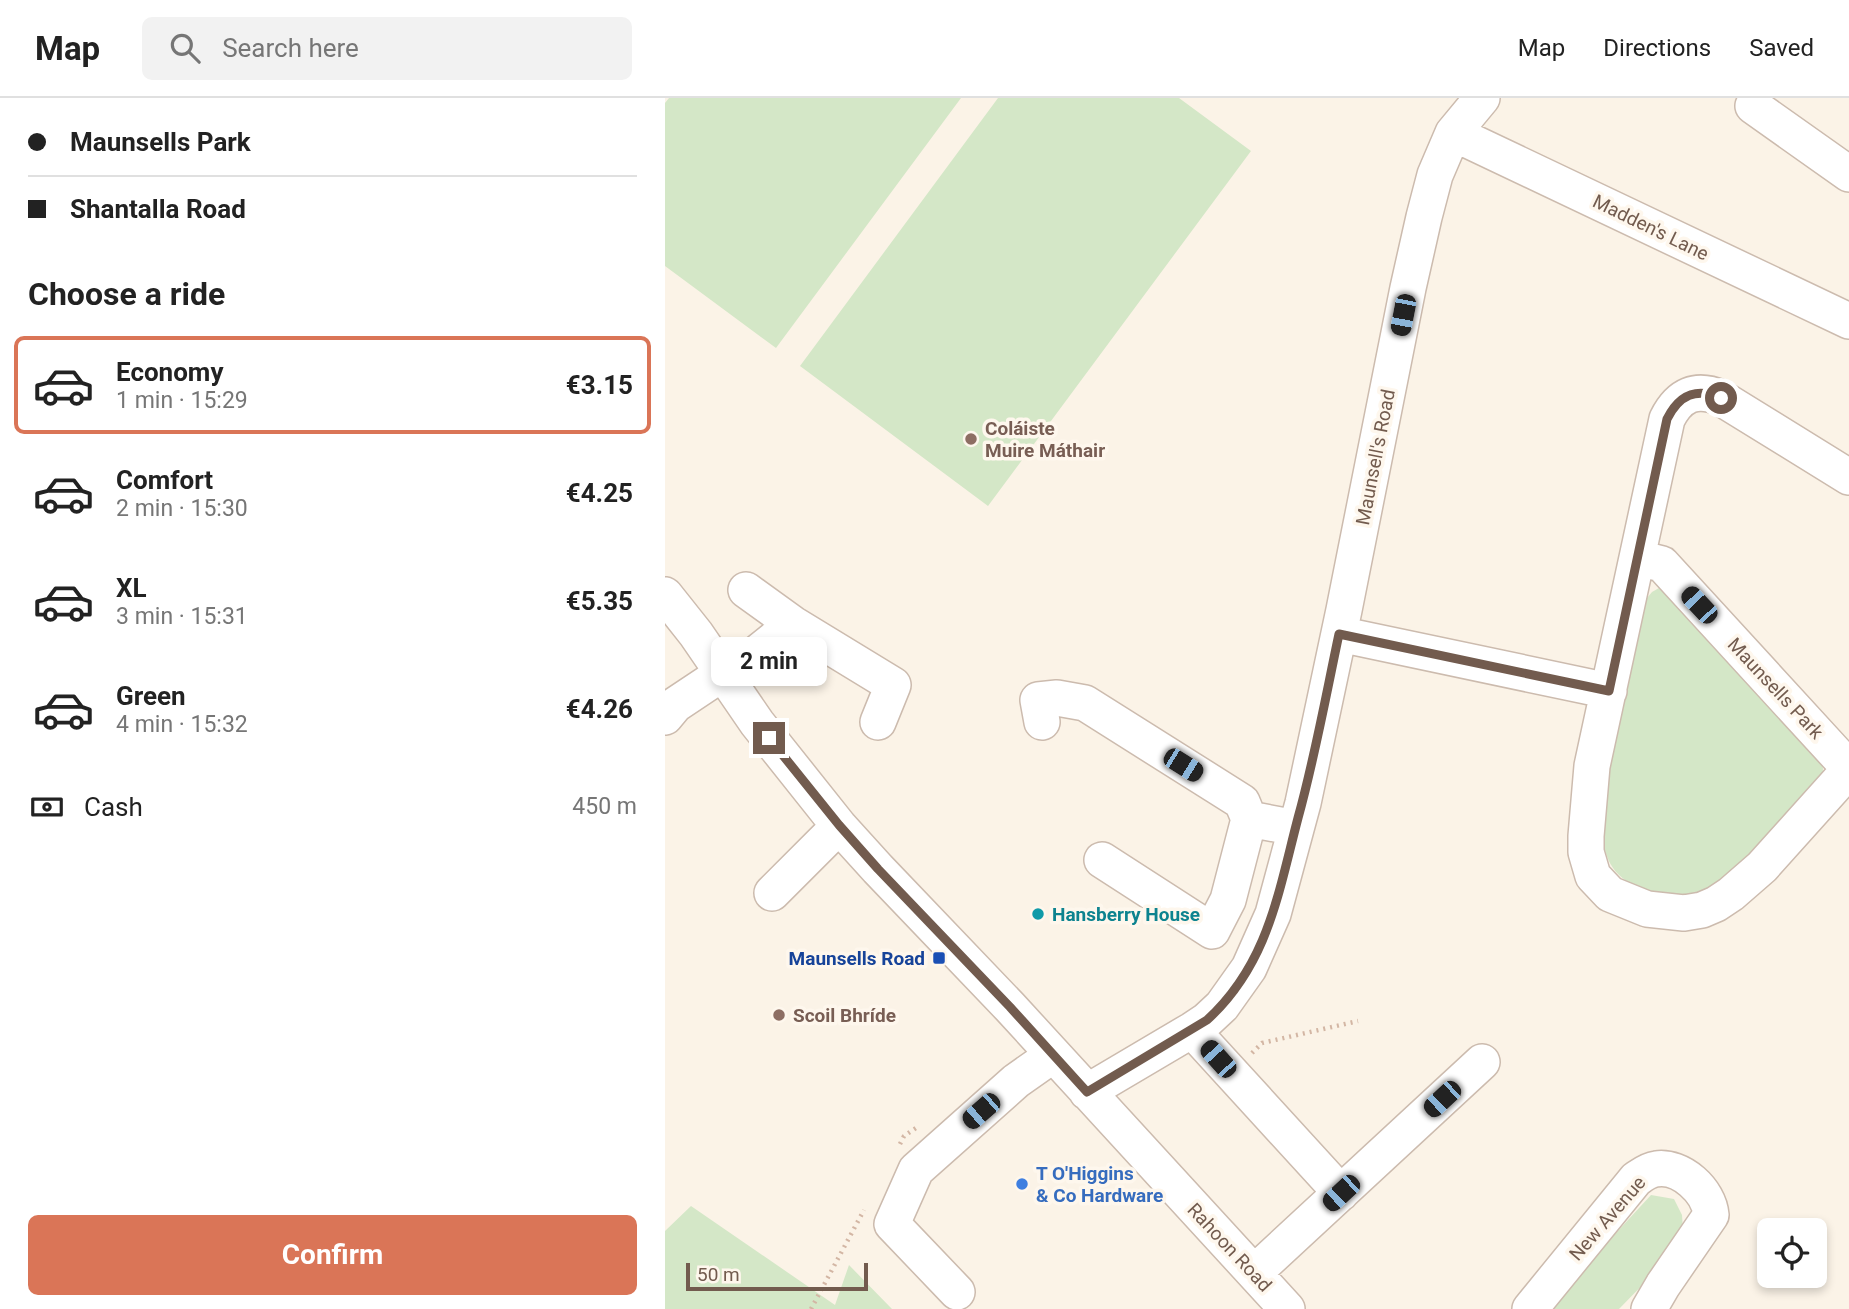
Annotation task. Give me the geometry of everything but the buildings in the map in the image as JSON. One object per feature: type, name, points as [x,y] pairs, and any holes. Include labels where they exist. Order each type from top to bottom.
[{"type":"street","name":"Maunsell's Road","points":[[1087,1092],[1192,1030],[1222,1006],[1249,968],[1273,914],[1303,803],[1414,264],[1436,175],[1453,132],[1482,98]]},
{"type":"street","points":[[1753,106],[1844,162]]},
{"type":"street","name":"Madden's Lane","points":[[1453,132],[1849,321]]},
{"type":"street","name":"Maunsells Park","points":[[1638,558],[1662,564],[1849,769],[1762,867],[1716,904],[1684,913],[1635,905],[1610,894],[1593,876],[1586,852],[1592,766],[1667,419],[1679,401],[1687,396],[1710,393],[1849,477]]},
{"type":"street","points":[[746,590],[793,624],[893,685],[878,722]]},
{"type":"street","name":"Rahoon Road","points":[[665,596],[696,634],[757,723],[839,825],[1287,1309]]},
{"type":"street","points":[[665,717],[675,705],[724,676],[793,624]]},
{"type":"street","points":[[1339,634],[1609,691]]},
{"type":"street","points":[[1042,722],[1038,700],[1057,698],[1084,703],[1242,802],[1249,819],[1228,900],[1212,931],[1103,860]]},
{"type":"street","points":[[1249,819],[1296,828]]},
{"type":"street","points":[[772,893],[839,825]]},
{"type":"street","points":[[1192,1030],[1341,1193]]},
{"type":"street","points":[[957,1292],[892,1224],[916,1170],[1016,1081],[1053,1055]]},
{"type":"street","points":[[1254,1273],[1482,1062]]},
{"type":"street","name":"New Avenue","points":[[1530,1309],[1636,1179],[1658,1168],[1671,1169],[1688,1178],[1701,1191],[1710,1206],[1711,1215],[1650,1309]]},
{"type":"path","points":[[1231,1073],[1262,1043],[1358,1021]]},
{"type":"path","points":[[811,1309],[830,1272]]},
{"type":"green space","points":[[669,98],[961,98],[776,348],[665,266],[665,103]]},
{"type":"green space","points":[[998,98],[1179,98],[1251,151],[988,506],[800,366]]},
{"type":"green space","points":[[1659,588],[1669,592],[1822,761],[1823,769],[1822,779],[1740,866],[1710,887],[1677,895],[1658,893],[1636,886],[1619,875],[1605,851],[1602,832],[1602,808],[1608,768],[1647,598]]},
{"type":"green space","points":[[1651,1195],[1674,1199],[1682,1215],[1683,1230],[1660,1267],[1619,1309],[1546,1309]]},
{"type":"green space","points":[[691,1206],[835,1305],[849,1265],[892,1309],[665,1309],[665,1231]]},
{"type":"place","name":"Coláiste Muire Máthair","points":[[971,439]]},
{"type":"place","name":"Hansberry House","points":[[1038,914]]},
{"type":"place","name":"Maunsells Road","points":[[939,958]]},
{"type":"place","name":"Scoil Bhríde","points":[[779,1015]]},
{"type":"place","name":"T O'Higgins & Co Hardware","points":[[1022,1184]]},
{"type":"route","points":[[769,738],[878,869],[1087,1092],[1207,1020],[1222,1006],[1249,968],[1273,914],[1286,871],[1339,634],[1609,691],[1667,419],[1679,401],[1687,396],[1710,393],[1721,398]]}]
